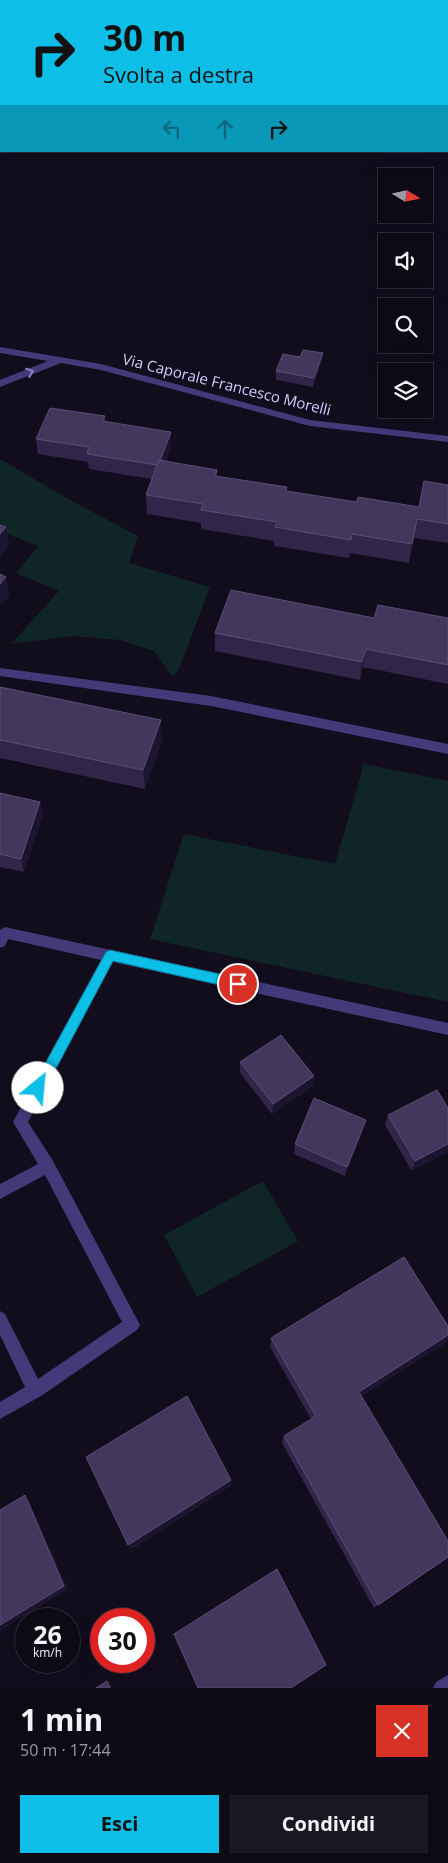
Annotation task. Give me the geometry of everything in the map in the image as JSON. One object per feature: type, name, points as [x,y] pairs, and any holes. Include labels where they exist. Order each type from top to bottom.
[{"type":"street","name":"Via Caporale Francesco Morelli","points":[[0,350],[101,368],[310,423],[448,439]]},
{"type":"street","points":[[0,384],[60,360]]},
{"type":"street","points":[[0,672],[211,701],[448,749]]},
{"type":"street","points":[[0,942],[5,933],[448,1029]]},
{"type":"street","points":[[2,1409],[35,1390],[132,1325],[48,1166],[20,1122],[110,956]]},
{"type":"street","points":[[0,1192],[48,1166]]},
{"type":"street","points":[[0,1320],[35,1390]]},
{"type":"street","points":[[442,1688],[448,1684]]},
{"type":"green space","points":[[0,459],[72,501],[138,536],[129,563],[210,587],[180,667],[173,677],[154,651],[120,640],[73,636],[11,644],[59,591],[16,573],[38,546],[0,531]]},
{"type":"green space","points":[[364,764],[448,781],[448,1002],[150,939],[184,834],[335,864]]},
{"type":"green space","points":[[263,1181],[298,1241],[197,1297],[164,1235]]},
{"type":"building","points":[[303,350],[323,353],[314,378],[276,371],[283,354],[300,357]]},
{"type":"building","points":[[50,408],[105,416],[102,421],[171,432],[157,465],[87,454],[89,447],[36,439]]},
{"type":"building","points":[[159,460],[217,470],[215,476],[287,487],[286,491],[357,502],[358,497],[419,507],[424,481],[448,485],[448,524],[417,519],[412,544],[352,534],[351,540],[275,527],[277,522],[201,510],[203,504],[146,495]]},
{"type":"building","points":[[0,525],[6,527],[0,534]]},
{"type":"building","points":[[0,574],[6,577],[0,584]]},
{"type":"building","points":[[231,590],[374,618],[378,605],[448,618],[448,665],[366,649],[362,662],[215,633]]},
{"type":"building","points":[[0,687],[161,720],[143,770],[0,740]]},
{"type":"building","points":[[0,793],[40,802],[21,859],[0,854]]},
{"type":"building","points":[[281,1035],[314,1076],[273,1104],[240,1062]]},
{"type":"building","points":[[437,1090],[448,1108],[448,1144],[415,1161],[388,1115]]},
{"type":"building","points":[[314,1098],[366,1120],[347,1167],[295,1144]]},
{"type":"building","points":[[404,1257],[448,1326],[448,1335],[359,1392],[448,1541],[448,1557],[378,1605],[284,1436],[316,1416],[271,1338]]},
{"type":"building","points":[[187,1396],[231,1480],[128,1545],[86,1457]]},
{"type":"building","points":[[25,1495],[64,1586],[28,1608],[15,1608],[15,1616],[0,1625],[0,1510]]},
{"type":"building","points":[[277,1569],[326,1665],[291,1688],[198,1688],[174,1634]]},
{"type":"building","points":[[107,1681],[110,1688],[96,1688]]},
{"type":"route","points":[[38,1088],[110,956],[238,984]]}]
